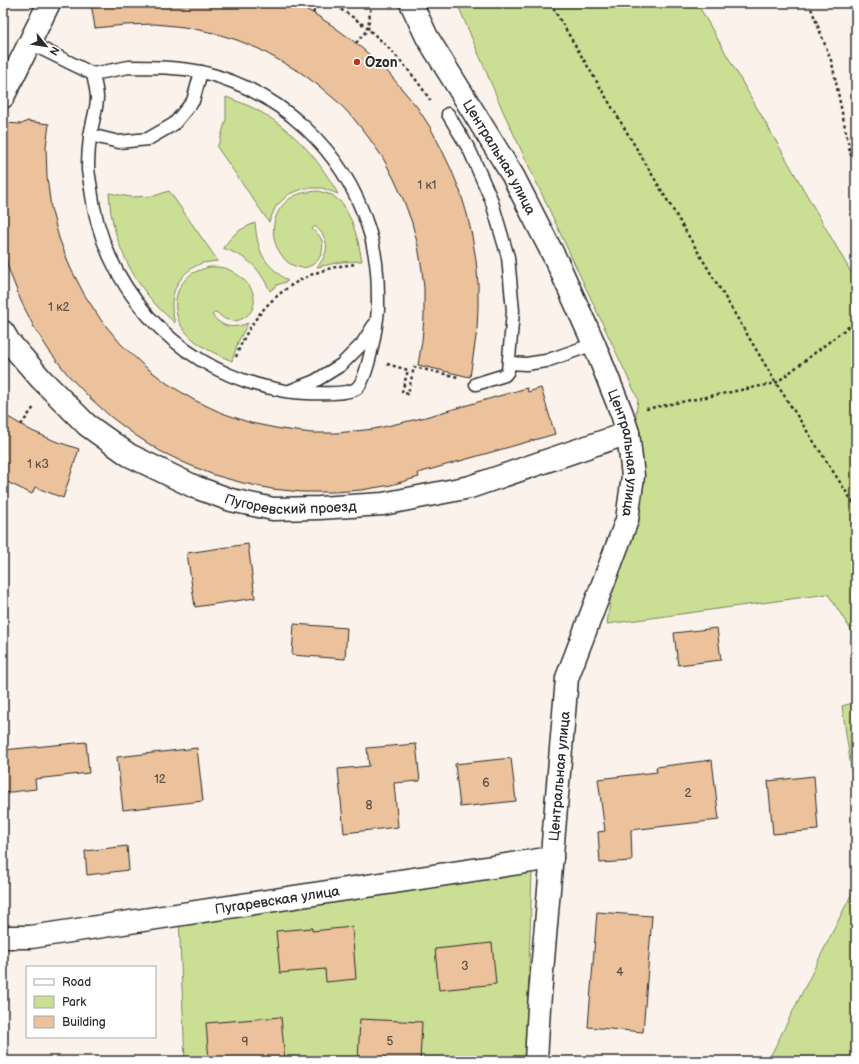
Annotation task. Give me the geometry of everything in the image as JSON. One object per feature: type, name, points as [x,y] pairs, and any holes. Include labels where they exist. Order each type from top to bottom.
[{"type":"street","points":[[3,98],[49,3]]},
{"type":"street","name":"Центральная улица","points":[[411,3],[427,37],[513,176],[558,264],[594,344],[625,423],[633,476],[627,520],[567,678],[536,1061]]},
{"type":"street","name":"Пугоревский проезд","points":[[3,332],[9,342],[41,379],[87,425],[129,455],[195,488],[231,500],[273,509],[383,504],[470,487],[625,423]]},
{"type":"street","name":"Пугаревская улица","points":[[3,937],[31,937],[552,858]]},
{"type":"lane","points":[[30,42],[93,74],[129,67],[166,67],[201,72],[237,83],[270,100],[299,122],[325,148],[346,178],[363,210],[376,263],[378,282],[377,318],[370,358],[361,383],[357,389],[323,393],[287,391],[252,383],[219,370],[188,352],[161,330],[137,303],[117,273],[102,240],[93,206],[88,170],[90,134],[97,99],[93,74]]},
{"type":"lane","points":[[90,134],[119,142],[148,139],[174,124],[193,101],[201,72]]},
{"type":"lane","points":[[448,114],[470,152],[491,199],[508,257],[513,311],[508,371],[505,375],[476,384]]},
{"type":"lane","points":[[287,391],[316,381],[341,365],[362,344],[377,318]]},
{"type":"lane","points":[[509,363],[526,364],[546,361],[594,344]]},
{"type":"path","points":[[313,13],[319,3]]},
{"type":"path","points":[[331,3],[368,29],[399,59],[433,105]]},
{"type":"path","points":[[356,43],[368,29],[371,3]]},
{"type":"path","points":[[550,3],[776,383],[856,507]]},
{"type":"path","points":[[809,3],[832,63],[850,152],[856,170]]},
{"type":"path","points":[[230,374],[240,345],[249,328],[270,302],[290,286],[307,276],[325,269],[345,265],[376,263]]},
{"type":"path","points":[[625,423],[776,383],[856,321]]},
{"type":"path","points":[[402,369],[408,370],[402,392],[408,394],[414,367],[464,378]]},
{"type":"green space","points":[[457,3],[697,3],[856,281],[856,638],[828,594],[607,624],[638,399],[502,109]]},
{"type":"green space","points":[[226,97],[249,106],[271,118],[292,134],[318,163],[338,194],[322,188],[305,188],[289,194],[276,206],[269,222],[217,147],[226,119]]},
{"type":"green space","points":[[169,191],[218,261],[202,263],[196,266],[180,280],[176,286],[172,300],[175,323],[149,297],[128,265],[118,242],[111,212],[109,193],[131,197],[154,196]]},
{"type":"green space","points":[[318,191],[332,195],[343,204],[352,222],[362,261],[341,262],[317,267],[326,251],[326,241],[315,226],[312,229],[320,237],[323,246],[322,252],[317,261],[309,267],[304,268],[290,264],[286,261],[277,247],[273,232],[276,217],[280,209],[294,196]]},
{"type":"green space","points":[[255,223],[258,242],[263,256],[273,269],[288,281],[277,285],[270,291],[266,282],[252,264],[240,255],[223,248],[237,232]]},
{"type":"green space","points":[[209,267],[225,268],[234,272],[247,283],[253,293],[253,308],[247,316],[233,321],[223,318],[216,312],[212,315],[220,323],[232,327],[248,323],[238,342],[232,361],[207,349],[195,341],[181,325],[176,312],[176,299],[185,280],[190,275]]},
{"type":"green space","points":[[856,702],[856,802],[842,706]]},
{"type":"green space","points":[[532,871],[526,1061],[185,1061],[179,916]]},
{"type":"green space","points":[[856,885],[856,1061],[768,1061]]},
{"type":"building","points":[[91,3],[294,3],[333,26],[370,55],[387,71],[417,107],[430,127],[451,169],[467,214],[476,260],[478,283],[477,330],[470,377],[418,365],[424,317],[424,288],[418,246],[412,223],[404,201],[383,158],[354,119],[338,102],[300,72],[259,49],[237,40],[214,33],[184,27],[155,24],[95,28]]},
{"type":"building","points":[[27,121],[49,124],[46,147],[47,177],[51,208],[59,238],[70,267],[84,294],[101,320],[121,344],[143,365],[168,384],[194,400],[222,413],[251,423],[312,433],[337,433],[374,429],[422,418],[527,388],[528,392],[541,388],[555,434],[418,473],[419,477],[391,485],[361,490],[335,492],[302,492],[272,489],[243,483],[214,475],[160,451],[111,417],[69,376],[50,352],[34,327],[21,301],[3,251],[3,123],[22,124]]},
{"type":"building","points":[[3,414],[32,431],[79,449],[63,498],[35,487],[32,494],[3,480]]},
{"type":"building","points":[[248,544],[255,598],[195,607],[187,553]]},
{"type":"building","points":[[294,624],[347,628],[345,659],[292,655]]},
{"type":"building","points":[[717,628],[721,660],[678,665],[674,633]]},
{"type":"building","points":[[86,742],[89,773],[35,779],[36,789],[3,793],[3,750]]},
{"type":"building","points":[[416,744],[420,781],[394,783],[398,827],[344,833],[338,769],[369,766],[367,748]]},
{"type":"building","points":[[197,748],[203,801],[123,810],[117,757]]},
{"type":"building","points":[[511,758],[516,801],[460,807],[455,764]]},
{"type":"building","points":[[712,760],[719,820],[631,830],[632,861],[600,863],[598,832],[605,831],[598,779],[657,772],[656,767]]},
{"type":"building","points":[[814,776],[818,830],[773,834],[768,781]]},
{"type":"building","points":[[127,846],[129,870],[87,875],[85,851]]},
{"type":"building","points":[[597,912],[652,916],[643,1032],[588,1027]]},
{"type":"building","points":[[352,927],[356,979],[326,982],[325,969],[280,973],[276,931],[312,928],[312,931]]},
{"type":"building","points":[[492,943],[496,984],[439,990],[435,949]]},
{"type":"building","points":[[281,1017],[285,1061],[209,1061],[206,1023]]},
{"type":"building","points":[[360,1019],[422,1022],[420,1061],[358,1061]]},
{"type":"place","name":"Ozon","points":[[357,62]]}]
